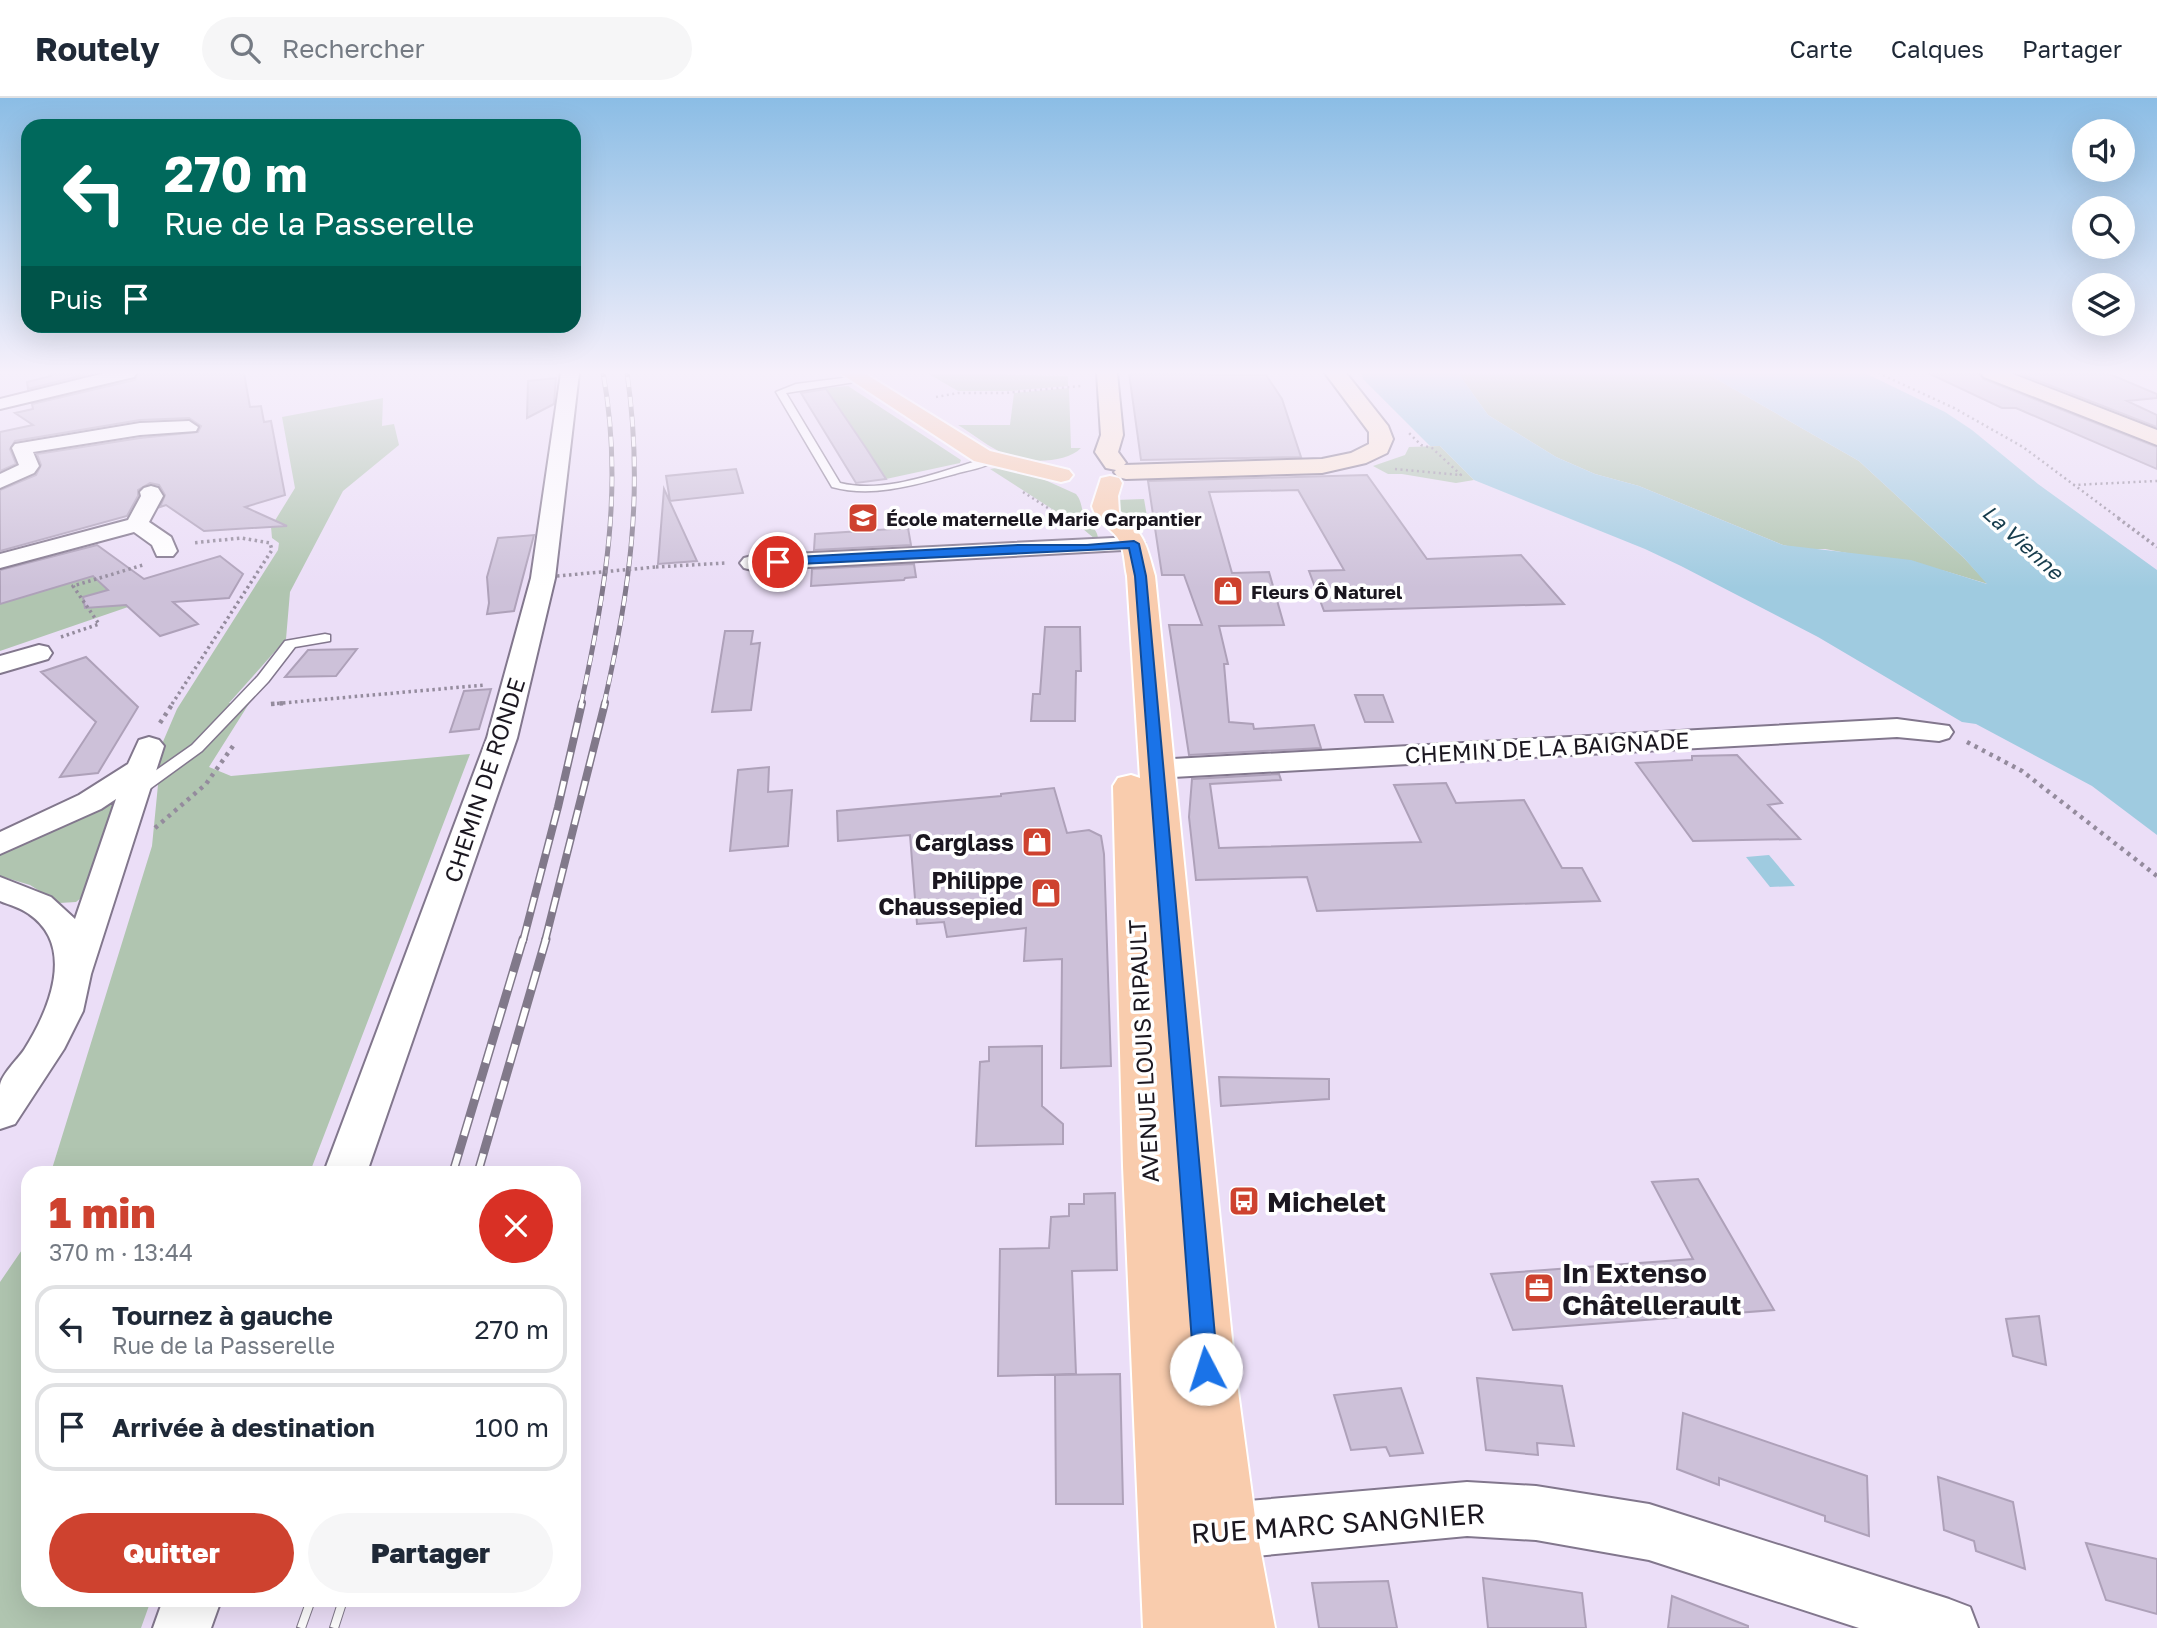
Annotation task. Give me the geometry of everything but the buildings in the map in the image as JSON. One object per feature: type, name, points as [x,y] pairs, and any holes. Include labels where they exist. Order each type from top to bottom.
[{"type":"main road","points":[[965,444],[991,460],[1091,471],[1104,497],[1107,515],[1125,545]]},
{"type":"main road","name":"AVENUE LOUIS RIPAULT","points":[[1125,545],[1140,576],[1206,1369],[1225,1531],[1241,1628]]},
{"type":"main road","name":"AVENUE LOUIS RIPAULT","points":[[1125,545],[1132,797],[1148,1166],[1177,1628]]},
{"type":"street","points":[[0,451],[44,444]]},
{"type":"street","name":"CHEMIN DE RONDE","points":[[347,1166],[502,738],[550,537],[561,444]]},
{"type":"street","points":[[1091,471],[1109,444]]},
{"type":"street","points":[[1091,471],[1322,466],[1370,453],[1380,444]]},
{"type":"street","points":[[0,482],[27,470],[29,466],[22,448]]},
{"type":"street","points":[[0,561],[136,524],[152,496],[151,492]]},
{"type":"street","points":[[136,524],[163,542],[164,551]]},
{"type":"street","points":[[752,563],[957,551],[1125,545]]},
{"type":"street","points":[[0,665],[39,653]]},
{"type":"street","name":"CHEMIN DE LA BAIGNADE","points":[[1155,769],[1897,728],[1939,732]]},
{"type":"street","points":[[0,844],[90,802],[141,769]]},
{"type":"street","points":[[0,1113],[40,1055],[71,994],[76,969],[141,769]]},
{"type":"street","points":[[0,888],[44,908],[68,934],[76,969]]},
{"type":"street","name":"RUE MARC SANGNIER","points":[[1172,1535],[1467,1509],[1599,1521],[1649,1532],[1949,1628]]},
{"type":"street","points":[[182,1628],[190,1607]]},
{"type":"lane","points":[[811,444],[836,485],[842,488],[861,489],[896,484],[991,460]]},
{"type":"lane","points":[[141,769],[159,778],[197,748],[263,678],[290,644],[325,638]]},
{"type":"path","points":[[2019,444],[2157,547]]},
{"type":"path","points":[[991,460],[986,469],[1072,523],[1094,541],[1125,545]]},
{"type":"path","points":[[2072,485],[2157,481]]},
{"type":"path","points":[[39,653],[43,643],[99,624],[73,586],[151,562],[164,551],[193,543],[240,539],[270,543],[272,550],[162,719],[141,769]]},
{"type":"path","points":[[557,576],[694,564]]},
{"type":"path","points":[[258,705],[517,682]]},
{"type":"path","points":[[1939,732],[1987,751],[2022,771],[2157,876]]},
{"type":"path","points":[[113,856],[189,801],[220,767],[239,736]]},
{"type":"green space","points":[[287,444],[399,444],[343,491],[290,592],[286,639],[229,703],[250,702],[209,767],[231,776],[470,754],[312,1166],[53,1166],[152,846],[162,744],[177,709],[278,550],[279,543],[272,538],[271,527],[295,488]]},
{"type":"green space","points":[[863,444],[937,444],[961,460],[960,463],[886,479]]},
{"type":"green space","points":[[988,444],[1071,444],[1071,448],[1081,448],[1065,457],[1034,461],[1014,458]]},
{"type":"green space","points":[[1536,444],[1830,444],[1859,461],[1964,558],[1988,584],[1945,571],[1825,549],[1800,549],[1783,545],[1639,486],[1595,474],[1556,457]]},
{"type":"green space","points":[[1440,446],[1474,480],[1456,483],[1388,474],[1373,466],[1405,455],[1409,447]]},
{"type":"green space","points":[[990,469],[1025,471],[1076,494],[1085,517],[1098,538],[1095,539]]},
{"type":"green space","points":[[1144,499],[1149,528],[1123,517],[1116,500]]},
{"type":"green space","points":[[98,575],[131,606],[0,651],[0,604]]},
{"type":"green space","points":[[109,803],[113,806],[86,894],[76,902],[59,903],[30,885],[0,876],[0,851]]},
{"type":"green space","points":[[21,1251],[21,1607],[148,1607],[141,1628],[0,1628],[0,1282]]},
{"type":"water","name":"La Vienne","points":[[1428,444],[1536,444],[1556,457],[1595,474],[1639,486],[1783,545],[1911,560],[1987,584],[1964,558],[1859,461],[1830,444],[1990,444],[2038,484],[2157,570],[2157,835],[2092,786],[1976,724],[1962,722],[1818,637],[1645,549],[1474,480],[1440,446]]},
{"type":"water","points":[[1769,855],[1795,886],[1770,887],[1746,857]]},
{"type":"railway","points":[[581,704],[598,622],[609,539],[611,444]]},
{"type":"railway","points":[[604,704],[621,621],[632,540],[633,444]]},
{"type":"railway","points":[[523,941],[582,703]]},
{"type":"railway","points":[[545,941],[605,703]]},
{"type":"railway","points":[[455,1166],[523,939]]},
{"type":"railway","points":[[480,1166],[546,939]]},
{"type":"railway","points":[[301,1628],[308,1607]]},
{"type":"railway","points":[[334,1628],[341,1607]]},
{"type":"place","name":"École maternelle Marie Carpantier","points":[[863,518]]},
{"type":"place","name":"Fleurs Ô Naturel","points":[[1228,591]]},
{"type":"place","name":"Carglass","points":[[1037,842]]},
{"type":"place","name":"Philippe Chaussepied","points":[[1046,893]]},
{"type":"place","name":"Michelet","points":[[1244,1201]]},
{"type":"place","name":"In Extenso Châtellerault","points":[[1539,1288]]},
{"type":"route","points":[[778,562],[1134,544],[1140,576],[1206,1369]]}]
